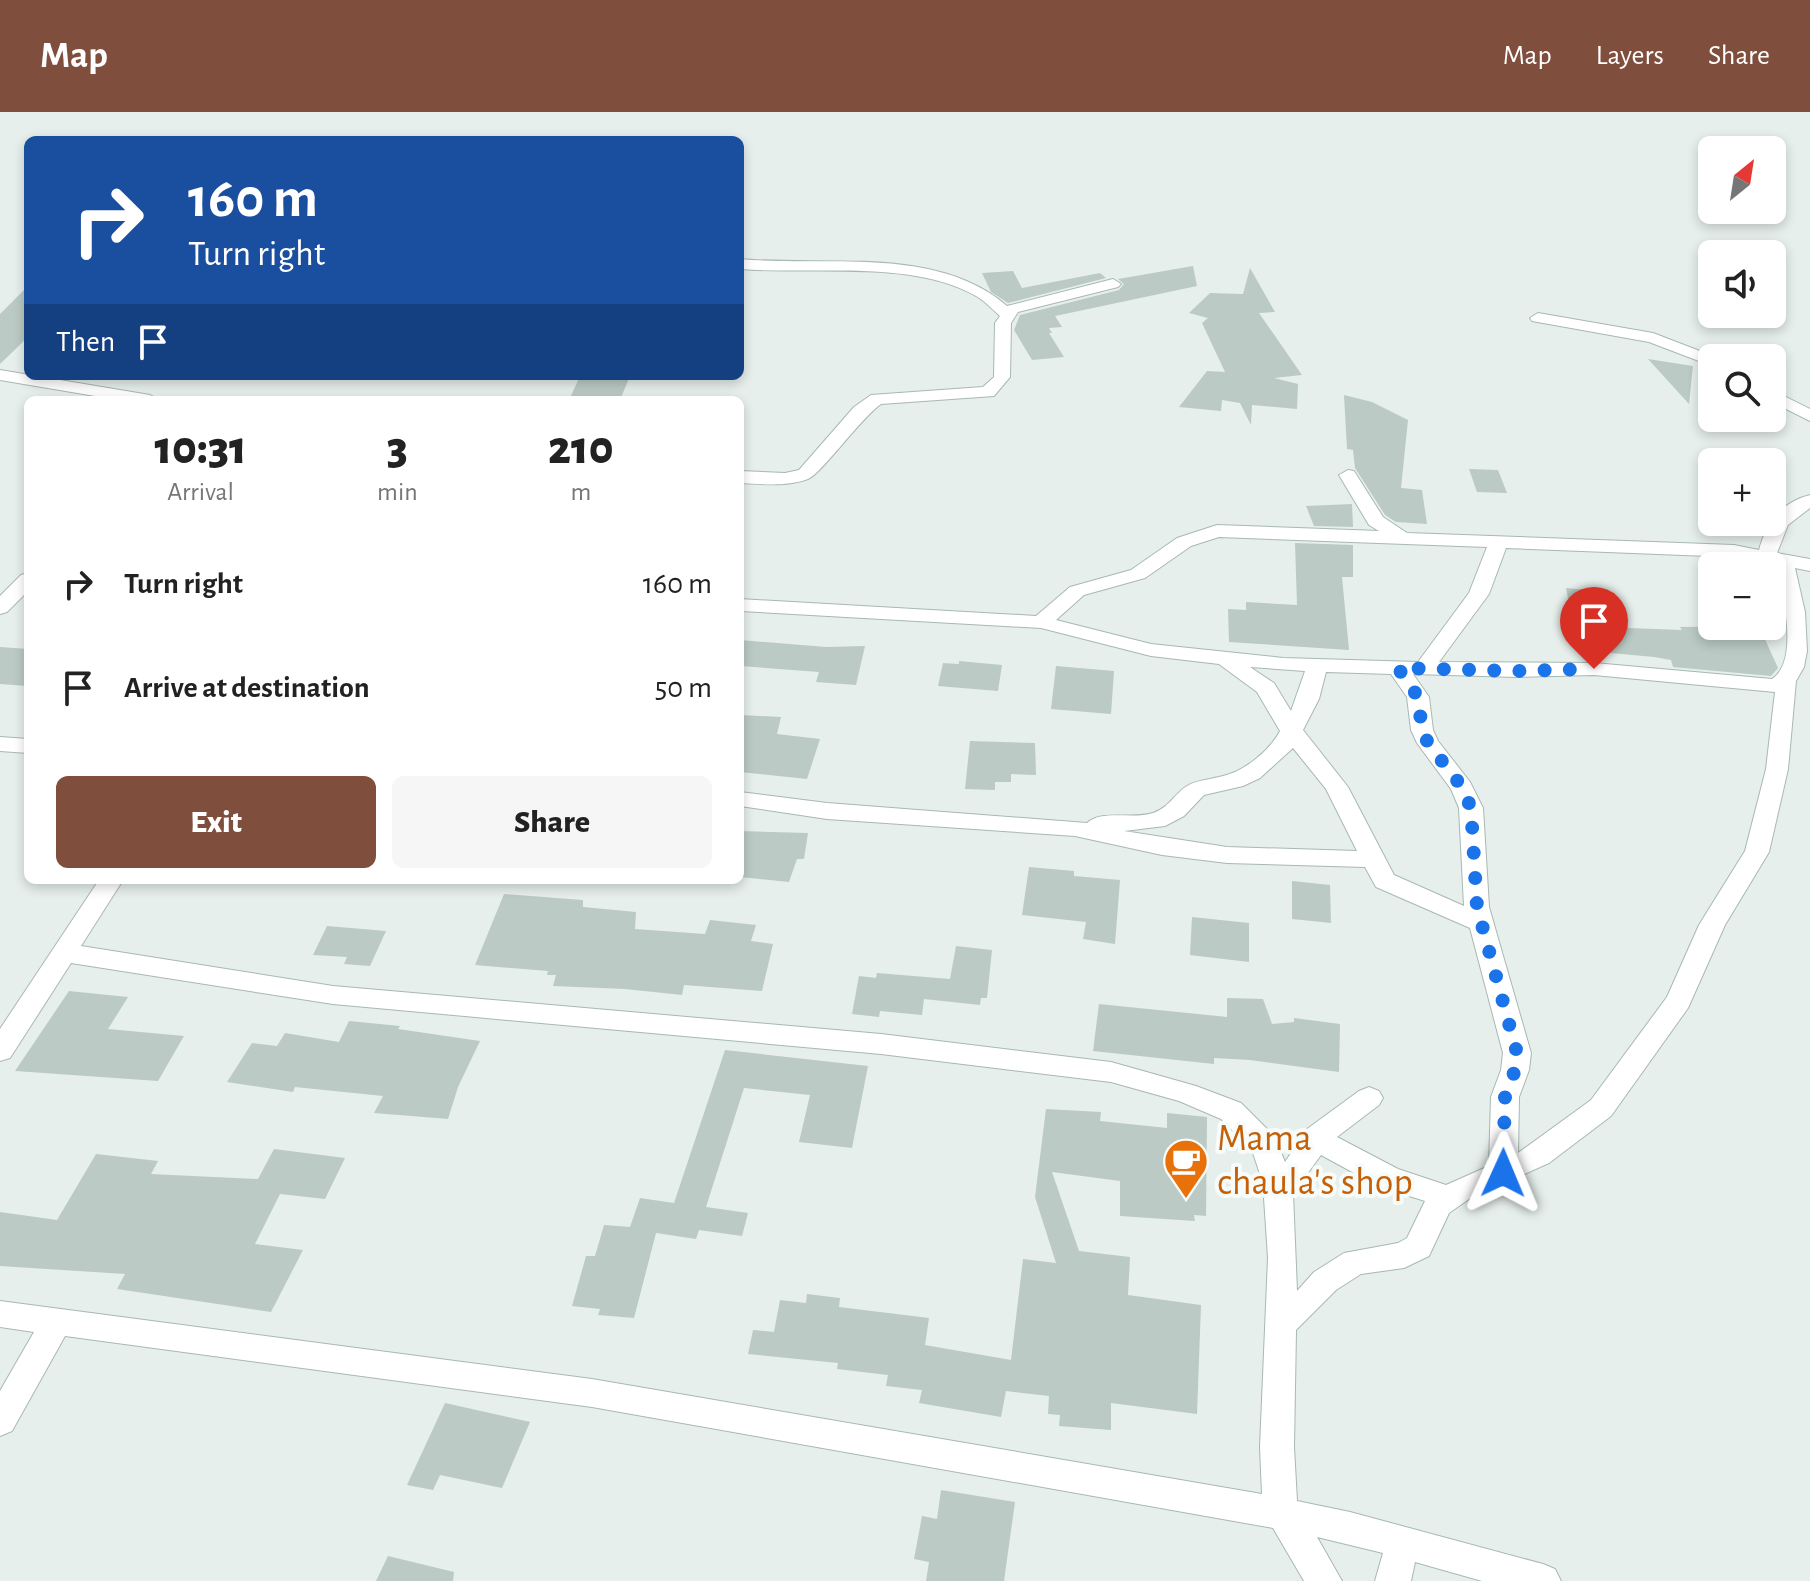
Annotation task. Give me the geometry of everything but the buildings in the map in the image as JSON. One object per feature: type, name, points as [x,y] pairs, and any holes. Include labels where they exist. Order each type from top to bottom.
[{"type":"street","points":[[744,264],[798,269],[894,268],[924,273],[987,294],[1007,314]]},
{"type":"street","points":[[744,477],[785,479],[805,474],[860,411],[877,399],[977,394],[994,389],[1002,377],[1002,332],[1007,314],[1024,304],[1113,284]]},
{"type":"street","points":[[1538,318],[1653,338],[1698,356]]},
{"type":"street","points":[[0,375],[24,377]]},
{"type":"street","points":[[58,380],[104,384],[138,396]]},
{"type":"street","points":[[1786,403],[1810,416]]},
{"type":"street","points":[[1348,475],[1376,521],[1403,538]]},
{"type":"street","points":[[1775,552],[1781,519],[1791,509],[1810,501]]},
{"type":"street","points":[[1041,622],[1077,591],[1138,574],[1184,542],[1210,531],[1740,552]]},
{"type":"street","points":[[1424,668],[1479,594],[1498,543]]},
{"type":"street","points":[[1786,560],[1810,565]]},
{"type":"street","points":[[744,605],[1041,622],[1151,650],[1317,666],[1516,671],[1594,669],[1736,683],[1787,684],[1802,673],[1806,663],[1807,624],[1786,582]]},
{"type":"street","points":[[0,608],[24,583]]},
{"type":"street","points":[[1223,658],[1260,681],[1290,729],[1336,787],[1385,881],[1481,923]]},
{"type":"street","points":[[1075,828],[1147,823],[1167,816],[1196,790],[1235,781],[1252,773],[1268,757],[1281,750],[1308,699],[1317,666]]},
{"type":"street","points":[[1398,668],[1418,697],[1422,730],[1428,743],[1462,787],[1471,808],[1472,857],[1481,923],[1517,1053],[1515,1070],[1505,1097],[1503,1173]]},
{"type":"street","points":[[1281,1324],[1301,1308],[1325,1281],[1355,1262],[1404,1255],[1418,1247],[1438,1205],[1448,1197],[1539,1155],[1601,1108],[1679,1001],[1712,925],[1757,852],[1777,769],[1787,684]]},
{"type":"street","points":[[0,744],[24,746]]},
{"type":"street","points":[[744,800],[827,811],[1075,828],[1162,847],[1227,855],[1372,859]]},
{"type":"street","points":[[0,1051],[67,953],[109,884]]},
{"type":"street","points":[[67,953],[333,995],[881,1044],[1111,1072],[1186,1093],[1231,1111],[1264,1144],[1278,1189],[1283,1258],[1277,1478],[1283,1514],[1324,1581]]},
{"type":"street","points":[[1278,1189],[1291,1177],[1316,1139],[1369,1098]]},
{"type":"street","points":[[1316,1139],[1388,1178],[1448,1197]]},
{"type":"street","points":[[0,1314],[592,1393],[777,1423],[1283,1514],[1543,1581]]},
{"type":"street","points":[[0,1421],[56,1323]]},
{"type":"street","points":[[1393,1581],[1403,1543]]},
{"type":"place","name":"Mama chaula's shop","points":[[1186,1200]]},
{"type":"route","points":[[1503,1173],[1505,1097],[1515,1070],[1517,1053],[1477,907],[1471,808],[1462,787],[1428,743],[1422,730],[1418,697],[1398,668],[1594,669]]}]
